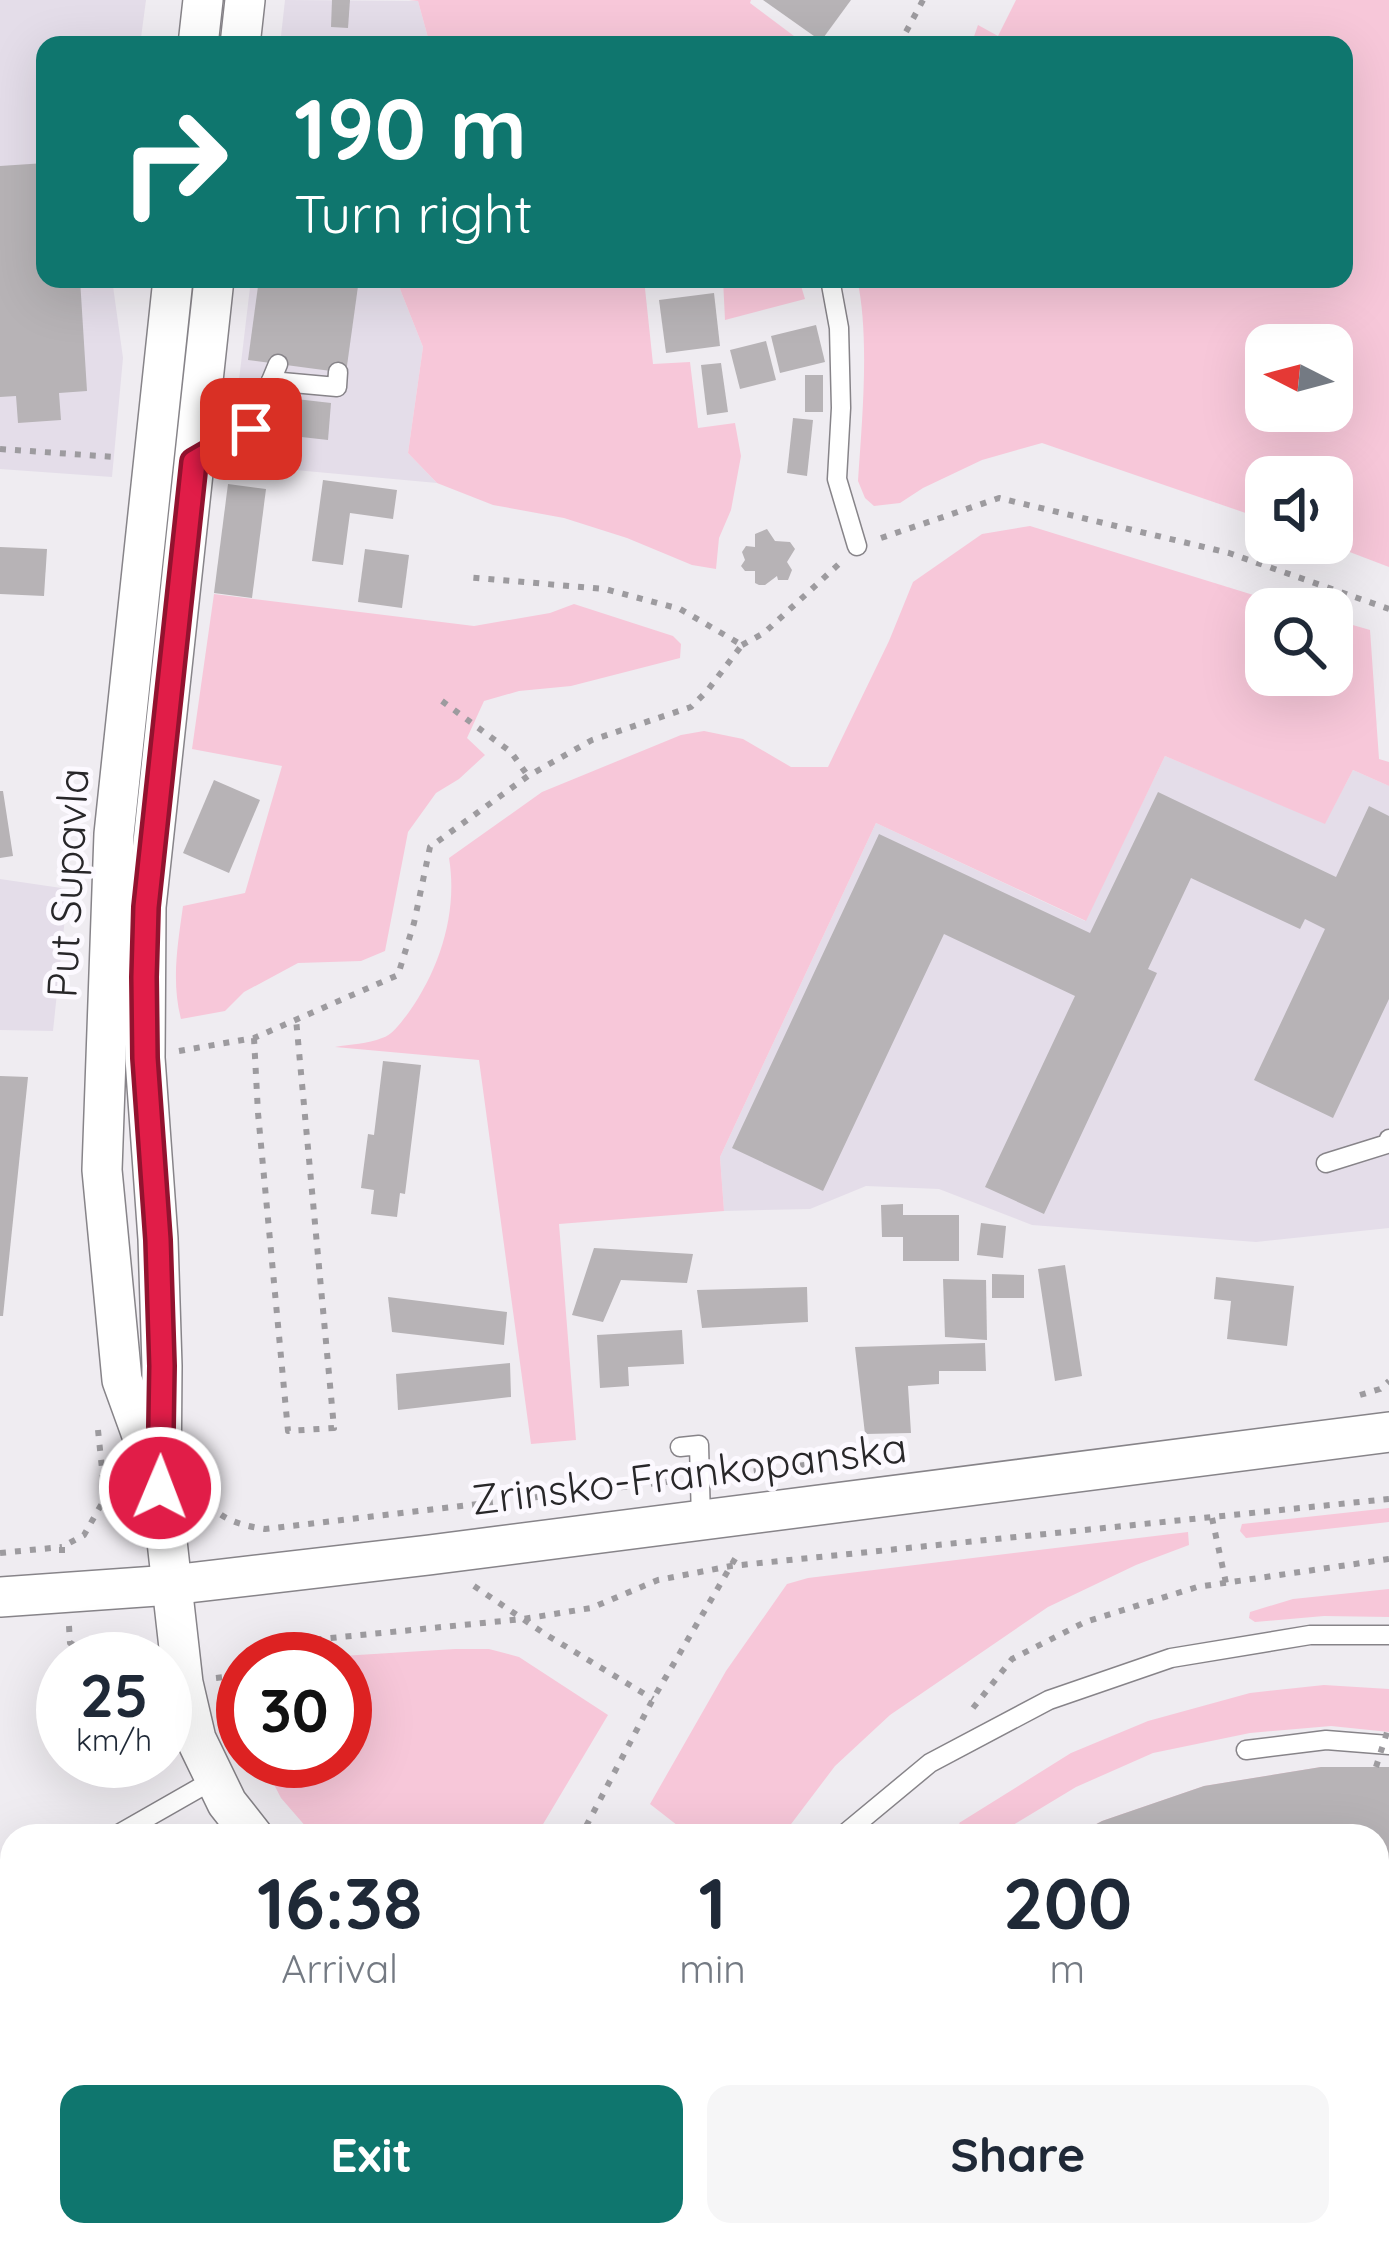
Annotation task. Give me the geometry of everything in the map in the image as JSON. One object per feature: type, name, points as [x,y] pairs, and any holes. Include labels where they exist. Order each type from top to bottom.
[{"type":"street","points":[[199,36],[203,0]]},
{"type":"street","points":[[241,36],[244,0]]},
{"type":"street","name":"Put Supavla","points":[[160,1488],[122,1380],[102,1170],[114,834],[171,288]]},
{"type":"street","name":"Put Supavla","points":[[213,288],[146,907],[145,1058],[161,1324],[160,1488],[171,1585],[183,1682],[196,1739],[236,1824]]},
{"type":"street","name":"Zrinsko-Frankopanska","points":[[0,1597],[171,1585],[428,1556],[1389,1432]]},
{"type":"lane","points":[[832,288],[839,328],[841,409],[836,479],[856,546]]},
{"type":"lane","points":[[194,462],[251,429],[275,373],[337,387],[338,372]]},
{"type":"lane","points":[[1327,1163],[1387,1144],[1389,1139]]},
{"type":"lane","points":[[680,1447],[699,1445],[701,1520]]},
{"type":"lane","points":[[856,1824],[930,1763],[1049,1700],[1171,1658],[1310,1635],[1389,1635]]},
{"type":"lane","points":[[1246,1750],[1326,1740],[1389,1744]]},
{"type":"lane","points":[[136,1824],[215,1778]]},
{"type":"path","points":[[904,36],[923,0]]},
{"type":"path","points":[[0,449],[130,458]]},
{"type":"path","points":[[145,1058],[254,1038],[398,976],[430,847],[528,776],[592,740],[692,707],[742,645],[764,633],[856,546],[999,498],[1229,553],[1389,609]]},
{"type":"path","points":[[465,577],[605,589],[680,609],[742,645]]},
{"type":"path","points":[[442,701],[511,752],[528,776]]},
{"type":"path","points":[[254,1038],[288,1431],[334,1427],[296,1019]]},
{"type":"path","points":[[1353,1397],[1380,1389],[1389,1381]]},
{"type":"path","points":[[0,1553],[62,1547],[84,1535],[105,1498],[198,1481],[210,1508],[242,1526],[265,1529],[831,1462]]},
{"type":"path","points":[[372,1634],[591,1608],[658,1580],[731,1566],[1389,1499]]},
{"type":"path","points":[[590,1824],[653,1699],[763,1512]]},
{"type":"path","points":[[1212,1518],[1226,1582]]},
{"type":"path","points":[[62,1547],[69,1632]]},
{"type":"path","points":[[428,1556],[653,1699]]},
{"type":"path","points":[[971,1711],[1012,1659],[1085,1622],[1197,1587],[1389,1559]]},
{"type":"path","points":[[1376,1766],[1389,1726]]},
{"type":"shaded area","points":[[0,0],[146,0],[141,36],[36,36],[36,288],[113,288],[123,358],[112,477],[0,469]]},
{"type":"shaded area","points":[[285,0],[418,1],[428,36],[281,36]]},
{"type":"shaded area","points":[[409,0],[751,0],[794,36],[428,36],[418,1]]},
{"type":"shaded area","points":[[1016,0],[1389,0],[1389,567],[1353,553],[1353,456],[1245,456],[1245,513],[1042,443],[982,460],[900,503],[874,506],[858,481],[864,352],[859,288],[1353,288],[1353,36],[998,36]]},
{"type":"shaded area","points":[[978,25],[998,36],[974,36]]},
{"type":"shaded area","points":[[250,288],[400,288],[423,347],[408,453],[437,483],[229,464]]},
{"type":"shaded area","points":[[645,288],[653,364],[690,362],[698,428],[735,423],[741,456],[731,510],[719,538],[716,569],[692,565],[564,518],[493,505],[437,483],[408,453],[423,347],[400,289]]},
{"type":"shaded area","points":[[723,288],[802,288],[805,299],[725,320]]},
{"type":"shaded area","points":[[1030,526],[1245,592],[1245,696],[1353,696],[1353,625],[1370,630],[1379,759],[1389,762],[1389,786],[1353,770],[1325,824],[1165,756],[1086,921],[876,823],[720,1157],[724,1211],[559,1224],[576,1440],[531,1444],[479,1060],[335,1047],[371,1042],[394,1031],[420,995],[438,958],[451,899],[449,858],[542,792],[681,735],[704,731],[743,739],[791,767],[828,767],[913,582],[982,534]]},
{"type":"shaded area","points":[[214,594],[474,626],[550,613],[574,604],[673,636],[681,644],[680,658],[571,686],[519,691],[484,701],[467,738],[485,755],[436,793],[408,832],[385,951],[361,961],[298,963],[244,992],[225,1011],[181,1019],[176,976],[183,906],[245,893],[282,766],[192,749]]},
{"type":"shaded area","points":[[1165,756],[1325,823],[1353,770],[1389,786],[1389,1228],[1256,1242],[1032,1225],[939,1189],[866,1186],[810,1209],[724,1211],[720,1157],[876,823],[1085,921]]},
{"type":"shaded area","points":[[0,879],[68,889],[53,1031],[0,1030]]},
{"type":"shaded area","points":[[1389,1508],[1389,1522],[1246,1538],[1240,1531],[1242,1524]]},
{"type":"shaded area","points":[[1188,1532],[1189,1545],[1048,1607],[890,1715],[835,1766],[791,1824],[676,1824],[650,1804],[726,1671],[787,1584]]},
{"type":"shaded area","points":[[1389,1589],[1389,1617],[1255,1622],[1249,1618],[1250,1612],[1293,1599]]},
{"type":"shaded area","points":[[489,1649],[519,1657],[608,1715],[543,1824],[304,1824],[276,1788],[372,1788],[372,1654]]},
{"type":"shaded area","points":[[1324,1685],[1389,1689],[1389,1732],[1331,1726],[1250,1733],[1153,1753],[1076,1787],[1015,1824],[959,1823],[1071,1753],[1148,1721],[1250,1693]]},
{"type":"shaded area","points":[[1321,1767],[1389,1767],[1389,1824],[1096,1824],[1204,1786]]},
{"type":"building","points":[[332,0],[350,0],[348,28],[331,27]]},
{"type":"building","points":[[763,0],[851,0],[825,36],[814,36]]},
{"type":"building","points":[[36,164],[36,288],[81,288],[87,391],[59,393],[61,420],[18,423],[16,396],[0,397],[0,166]]},
{"type":"building","points":[[258,288],[358,288],[346,373],[248,360]]},
{"type":"building","points":[[714,293],[720,346],[666,353],[659,300]]},
{"type":"building","points":[[816,325],[825,362],[780,373],[771,336]]},
{"type":"building","points":[[766,341],[776,380],[740,389],[730,350]]},
{"type":"building","points":[[721,363],[728,412],[707,415],[701,365]]},
{"type":"building","points":[[805,375],[823,375],[823,412],[805,412]]},
{"type":"building","points":[[270,396],[331,403],[328,440],[266,433]]},
{"type":"building","points":[[793,418],[813,420],[807,476],[787,473]]},
{"type":"building","points":[[323,480],[397,490],[393,519],[350,513],[343,565],[312,561]]},
{"type":"building","points":[[228,484],[266,489],[252,598],[214,593]]},
{"type":"building","points":[[767,529],[775,541],[790,542],[795,549],[787,562],[792,570],[788,580],[777,576],[759,585],[755,571],[741,566],[742,552],[746,546],[755,547],[755,534]]},
{"type":"building","points":[[0,547],[47,549],[44,596],[0,594]]},
{"type":"building","points":[[365,549],[409,555],[402,608],[358,602]]},
{"type":"building","points":[[214,780],[260,800],[229,873],[183,853]]},
{"type":"building","points":[[0,791],[13,856],[0,858]]},
{"type":"building","points":[[1158,792],[1336,877],[1369,806],[1389,816],[1389,999],[1333,1118],[1254,1080],[1325,929],[1305,919],[1300,929],[1191,878],[1148,969],[1157,973],[1044,1214],[985,1187],[1075,996],[944,934],[823,1191],[732,1148],[879,834],[1090,933]]},
{"type":"building","points":[[383,1061],[421,1065],[405,1194],[400,1193],[397,1217],[371,1214],[374,1190],[361,1188],[368,1134],[374,1135]]},
{"type":"building","points":[[0,1076],[28,1077],[3,1316],[0,1316]]},
{"type":"building","points":[[903,1204],[903,1215],[959,1215],[959,1261],[903,1261],[903,1237],[882,1237],[881,1205]]},
{"type":"building","points":[[981,1223],[1006,1226],[1003,1258],[977,1255]]},
{"type":"building","points":[[594,1248],[693,1254],[687,1283],[621,1280],[603,1322],[572,1315]]},
{"type":"building","points":[[1065,1265],[1082,1376],[1055,1381],[1038,1269]]},
{"type":"building","points":[[992,1274],[1024,1275],[1024,1298],[992,1298]]},
{"type":"building","points":[[1216,1277],[1294,1286],[1287,1346],[1227,1339],[1231,1301],[1214,1299]]},
{"type":"building","points":[[943,1279],[986,1280],[987,1340],[945,1337]]},
{"type":"building","points":[[807,1287],[808,1322],[702,1328],[697,1290]]},
{"type":"building","points":[[388,1297],[507,1312],[504,1345],[392,1332]]},
{"type":"building","points":[[682,1330],[684,1364],[628,1367],[629,1386],[600,1388],[597,1335]]},
{"type":"building","points":[[985,1343],[986,1371],[939,1371],[939,1384],[908,1386],[911,1433],[865,1434],[855,1347]]},
{"type":"building","points":[[510,1363],[511,1397],[398,1410],[396,1374]]},
{"type":"building","points":[[1321,1767],[1389,1767],[1389,1824],[1096,1824],[1204,1786]]},
{"type":"route","points":[[160,1488],[161,1324],[145,1058],[146,907],[194,462],[251,429]]}]
